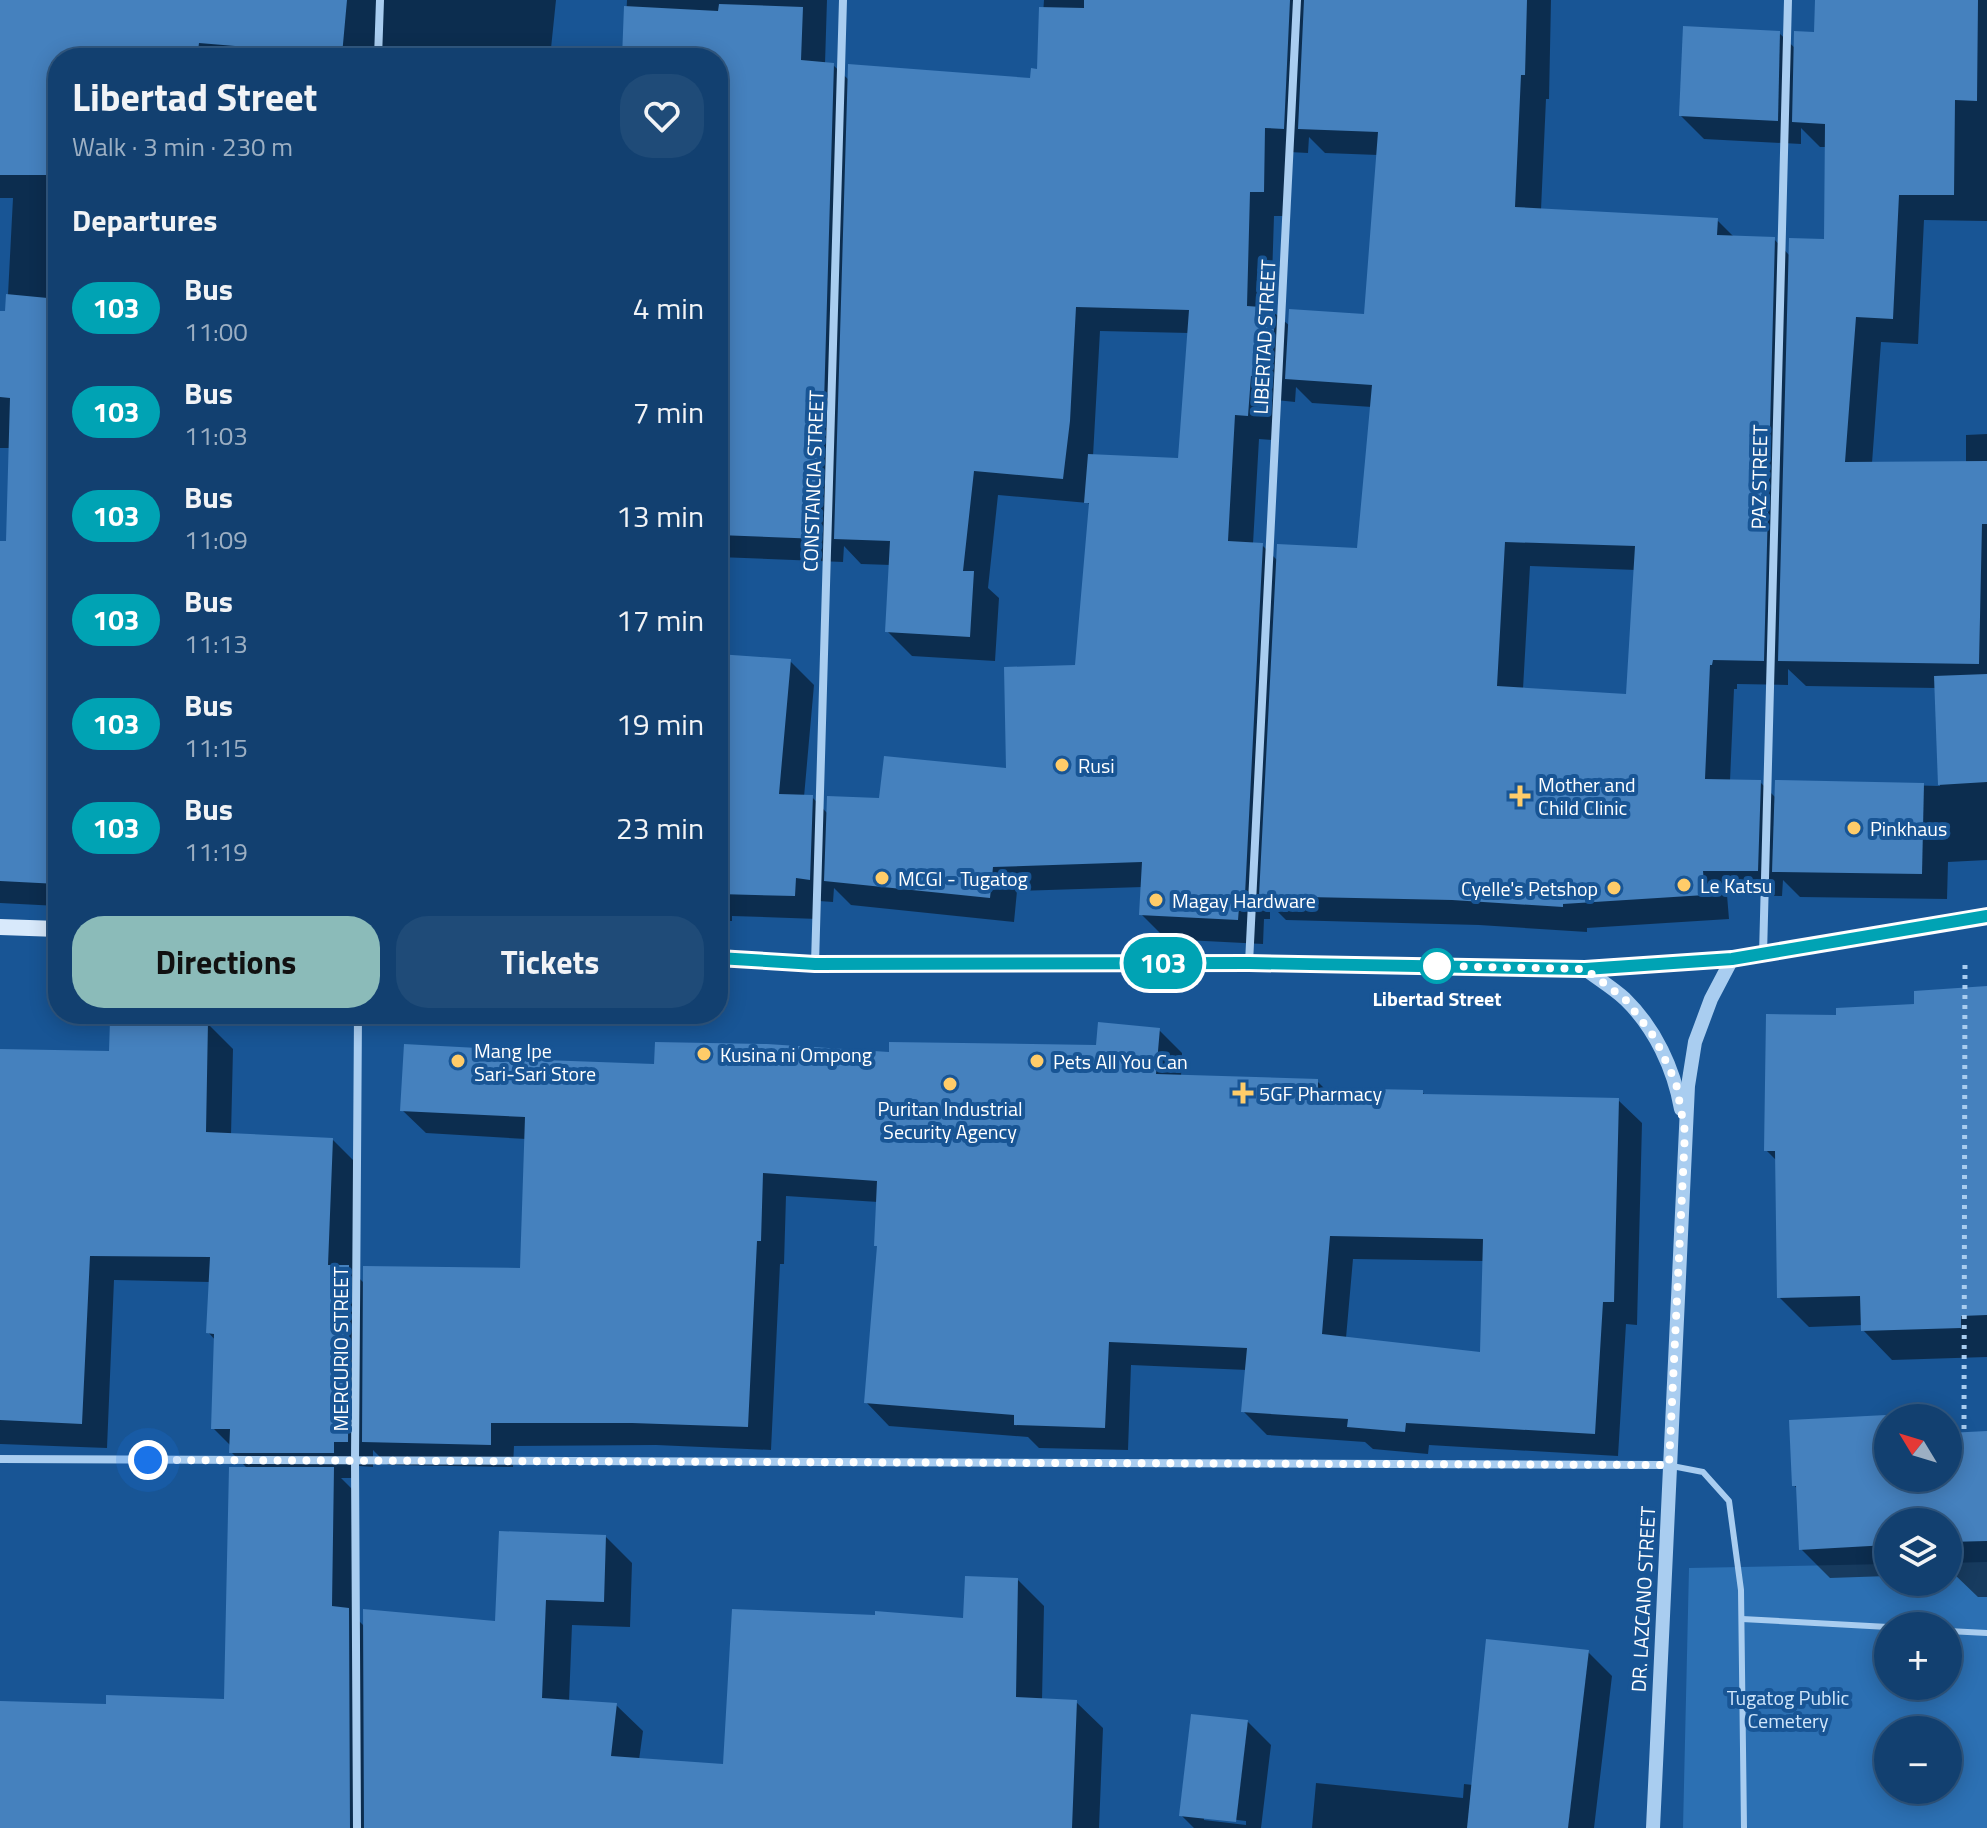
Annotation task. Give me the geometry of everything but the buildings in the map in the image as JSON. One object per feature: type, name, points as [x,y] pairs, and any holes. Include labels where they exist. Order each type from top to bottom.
[{"type":"main road","points":[[728,959],[815,964],[1249,963],[1585,969],[1763,955],[1987,916]]},
{"type":"main road","points":[[0,927],[48,929]]},
{"type":"street","points":[[378,48],[380,0]]},
{"type":"street","name":"CONSTANCIA STREET","points":[[815,964],[843,0]]},
{"type":"street","name":"LIBERTAD STREET","points":[[1249,963],[1297,0]]},
{"type":"street","name":"PAZ STREET","points":[[1763,955],[1788,0]]},
{"type":"street","name":"DR. LAZCANO STREET","points":[[1653,1828],[1688,1086],[1695,1042],[1711,999],[1732,959]]},
{"type":"street","name":"DR. LAZCANO STREET","points":[[1585,969],[1625,999],[1655,1038],[1676,1083],[1685,1132]]},
{"type":"street","name":"MERCURIO STREET","points":[[357,1828],[355,1461],[358,1024]]},
{"type":"street","points":[[0,1459],[1669,1465]]},
{"type":"lane","points":[[1669,1465],[1703,1472],[1729,1501],[1741,1590],[1744,1828]]},
{"type":"lane","points":[[1742,1619],[1874,1626]]},
{"type":"lane","points":[[1962,1632],[1987,1633]]},
{"type":"path","points":[[1964,1429],[1965,920]]},
{"type":"green space","name":"Tugatog Public Cemetery","points":[[1987,1562],[1987,1828],[1683,1828],[1689,1568],[1874,1564],[1874,1596],[1962,1596],[1962,1563]]},
{"type":"bus line","name":"103","points":[[728,959],[815,964],[1249,963],[1585,969],[1732,959],[1987,916]]},
{"type":"place","name":"Rusi","points":[[1062,765]]},
{"type":"place","name":"Mother and Child Clinic","points":[[1520,796]]},
{"type":"place","name":"Pinkhaus","points":[[1854,828]]},
{"type":"place","name":"MCGI - Tugatog","points":[[882,878]]},
{"type":"place","name":"Le Katsu","points":[[1684,885]]},
{"type":"place","name":"Cyelle's Petshop","points":[[1614,888]]},
{"type":"place","name":"Magay Hardware","points":[[1156,900]]},
{"type":"place","name":"Libertad Street","points":[[1437,966]]},
{"type":"place","name":"Kusina ni Ompong","points":[[704,1054]]},
{"type":"place","name":"Mang Ipe Sari-Sari Store","points":[[458,1061]]},
{"type":"place","name":"Pets All You Can","points":[[1037,1061]]},
{"type":"place","name":"Puritan Industrial Security Agency","points":[[950,1084]]},
{"type":"place","name":"5GF Pharmacy","points":[[1243,1093]]},
{"type":"route","points":[[148,1460],[1669,1465],[1685,1132],[1676,1083],[1655,1038],[1625,999],[1585,969],[1432,966],[1437,966]]}]
